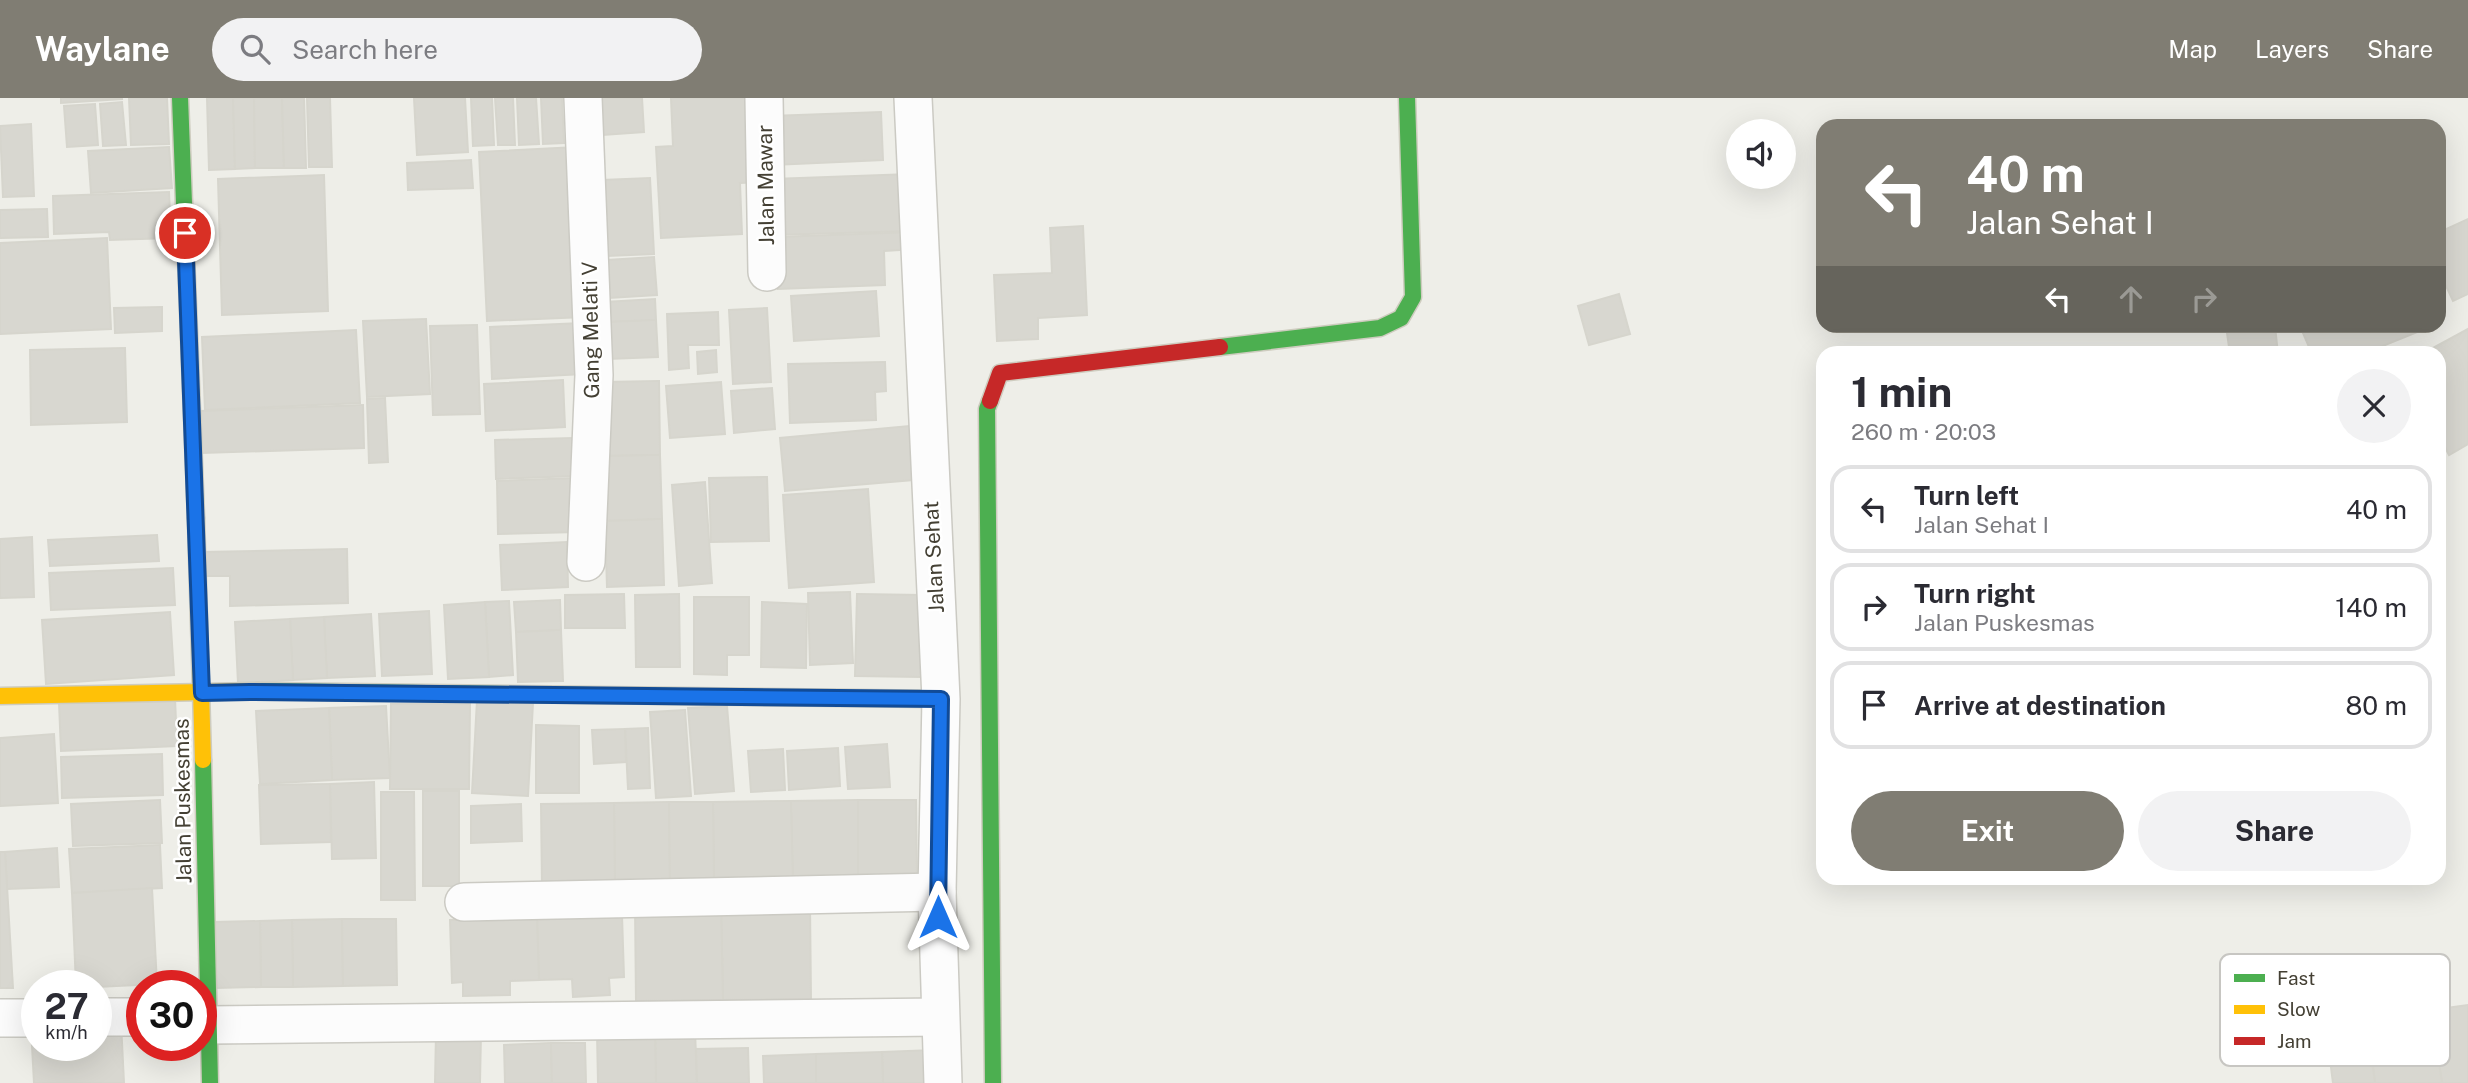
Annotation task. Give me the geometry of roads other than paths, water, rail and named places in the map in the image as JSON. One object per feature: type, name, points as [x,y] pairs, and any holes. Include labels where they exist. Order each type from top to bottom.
[{"type":"street","name":"Jalan Puskesmas","points":[[180,98],[202,693],[206,970]]},
{"type":"street","name":"Gang Melati V","points":[[583,98],[594,375],[586,562]]},
{"type":"street","name":"Jalan Mawar","points":[[764,98],[767,272]]},
{"type":"street","name":"Jalan Sehat","points":[[912,98],[941,699],[937,892],[943,1083]]},
{"type":"street","points":[[993,1083],[987,409],[1000,373],[1380,328],[1401,318],[1413,297],[1408,98]]},
{"type":"street","points":[[0,696],[236,691],[941,699]]},
{"type":"street","points":[[464,902],[937,892]]},
{"type":"street","points":[[0,1018],[21,1017]]},
{"type":"street","points":[[217,1020],[940,1017]]},
{"type":"street","name":"Jalan Puskesmas","points":[[209,1061],[210,1083]]}]
